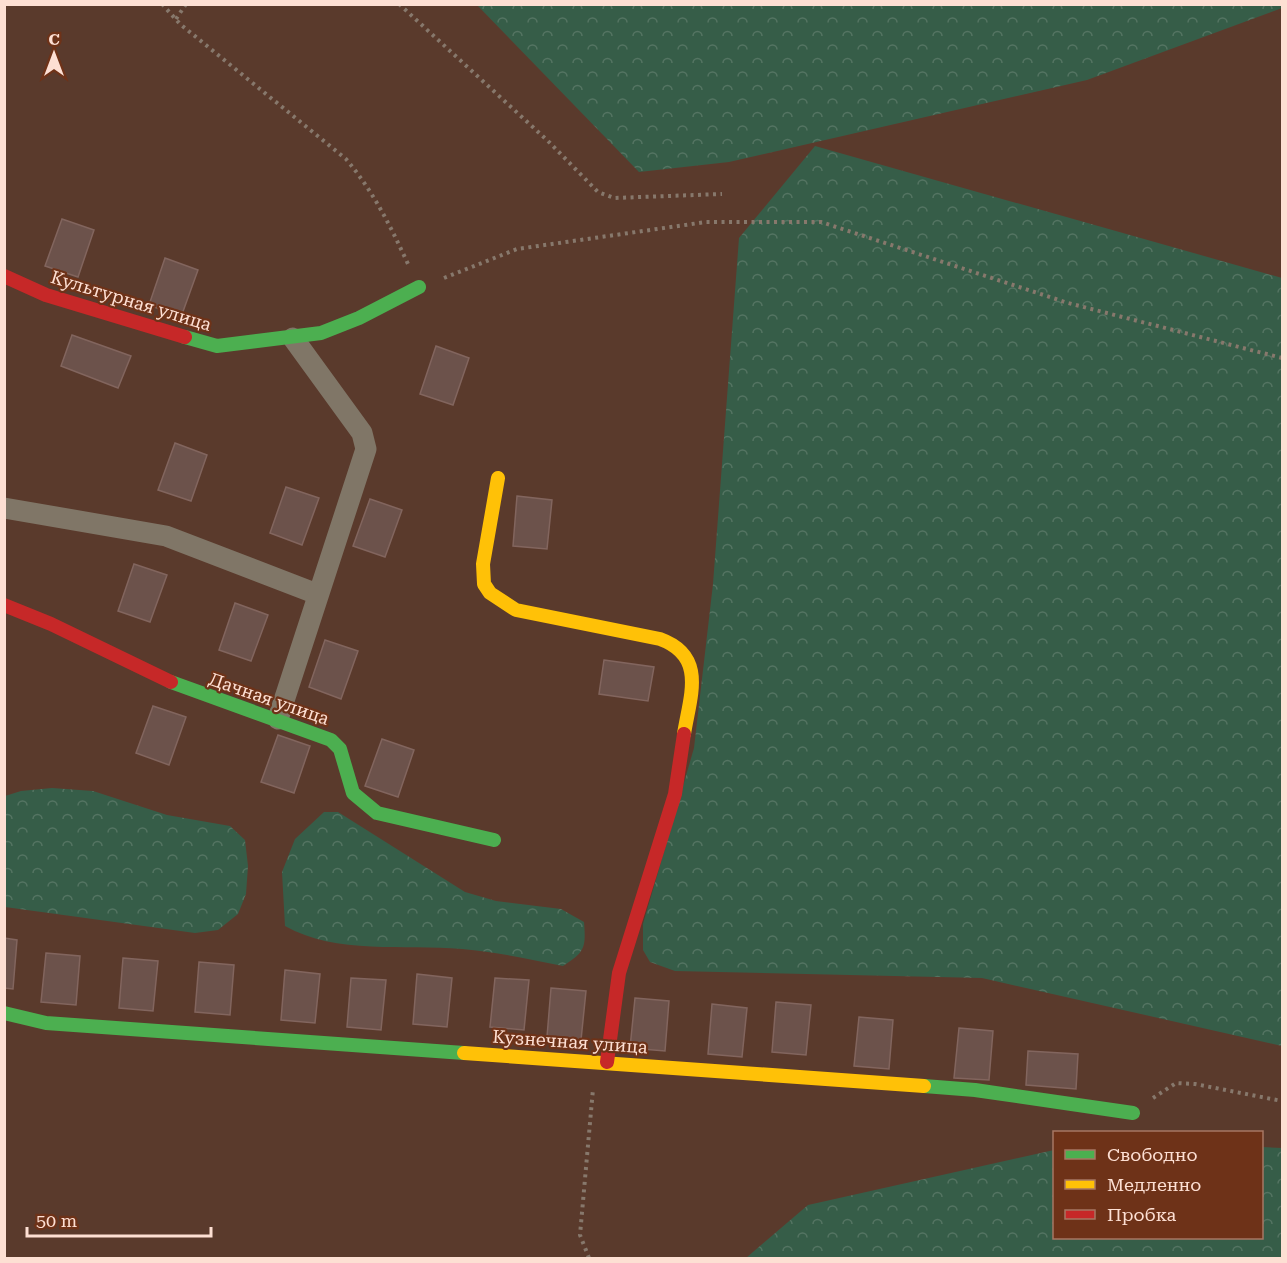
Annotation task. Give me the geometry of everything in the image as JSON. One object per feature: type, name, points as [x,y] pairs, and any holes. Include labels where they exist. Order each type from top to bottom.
[{"type":"street","name":"Культурная улица","points":[[4,276],[46,295],[217,346],[321,333],[359,318],[419,287]]},
{"type":"street","points":[[278,719],[366,449],[363,433],[293,338]]},
{"type":"street","points":[[498,478],[482,566],[482,582],[495,598],[516,610],[660,639],[679,646],[688,657],[693,675],[675,794],[619,973],[601,1062]]},
{"type":"street","points":[[4,508],[166,536],[317,594]]},
{"type":"street","name":"Дачная улица","points":[[4,604],[188,690],[250,712],[278,719],[331,740],[340,749],[352,793],[377,813],[494,840]]},
{"type":"street","name":"Кузнечная улица","points":[[4,1013],[46,1023],[975,1090],[1133,1113]]},
{"type":"path","points":[[162,4],[176,19],[346,159],[367,183],[384,212],[419,287],[517,249],[706,222],[822,222],[1068,303],[1282,358]]},
{"type":"path","points":[[176,19],[186,4]]},
{"type":"path","points":[[399,4],[548,141],[598,192],[614,198],[722,194]]},
{"type":"path","points":[[589,1258],[580,1235],[601,1062]]},
{"type":"path","points":[[1133,1113],[1176,1083],[1195,1084],[1282,1101]]},
{"type":"green space","points":[[1282,4],[1282,8],[1087,80],[729,162],[639,172],[477,5]]},
{"type":"green space","points":[[815,146],[1282,278],[1282,1046],[982,978],[675,971],[650,962],[643,950],[643,924],[694,748],[713,584],[739,238]]},
{"type":"green space","points":[[52,788],[93,791],[167,815],[230,826],[245,840],[248,866],[246,894],[238,914],[218,930],[195,933],[5,907],[5,796],[21,791]]},
{"type":"green space","points":[[324,812],[338,812],[465,892],[496,901],[561,909],[584,922],[585,938],[580,953],[563,966],[462,949],[348,945],[305,935],[285,926],[282,872],[295,839]]},
{"type":"green space","points":[[1263,1147],[1282,1148],[1282,1258],[746,1258],[808,1205],[1053,1150],[1053,1239],[1263,1239]]},
{"type":"building","points":[[62,219],[94,230],[78,277],[45,266]]},
{"type":"building","points":[[165,258],[198,270],[181,317],[149,305]]},
{"type":"building","points":[[72,335],[131,356],[118,388],[61,366]]},
{"type":"building","points":[[436,346],[469,358],[453,405],[420,394]]},
{"type":"building","points":[[175,443],[207,455],[191,501],[158,490]]},
{"type":"building","points":[[286,487],[319,498],[302,545],[270,533]]},
{"type":"building","points":[[517,496],[552,500],[547,549],[513,546]]},
{"type":"building","points":[[370,499],[402,510],[385,557],[353,546]]},
{"type":"building","points":[[134,564],[167,575],[150,622],[118,611]]},
{"type":"building","points":[[235,603],[268,615],[251,661],[219,650]]},
{"type":"building","points":[[325,640],[358,651],[341,699],[309,687]]},
{"type":"building","points":[[604,660],[654,667],[648,701],[599,694]]},
{"type":"building","points":[[153,706],[186,717],[169,765],[136,753]]},
{"type":"building","points":[[278,735],[310,746],[294,793],[261,782]]},
{"type":"building","points":[[382,739],[414,750],[398,797],[365,786]]},
{"type":"building","points":[[4,938],[17,940],[13,989],[4,988]]},
{"type":"building","points":[[46,953],[80,956],[76,1005],[41,1002]]},
{"type":"building","points":[[123,958],[158,961],[153,1011],[119,1008]]},
{"type":"building","points":[[199,962],[234,965],[230,1015],[195,1012]]},
{"type":"building","points":[[285,970],[320,974],[315,1023],[281,1020]]},
{"type":"building","points":[[417,974],[452,978],[447,1027],[413,1024]]},
{"type":"building","points":[[351,978],[386,980],[381,1030],[347,1027]]},
{"type":"building","points":[[495,978],[529,980],[524,1030],[490,1027]]},
{"type":"building","points":[[551,988],[586,991],[581,1040],[547,1037]]},
{"type":"building","points":[[635,998],[669,1001],[665,1051],[630,1048]]},
{"type":"building","points":[[776,1002],[811,1005],[806,1055],[772,1052]]},
{"type":"building","points":[[712,1004],[747,1008],[742,1057],[708,1054]]},
{"type":"building","points":[[859,1017],[893,1020],[889,1069],[854,1066]]},
{"type":"building","points":[[959,1028],[993,1031],[989,1080],[954,1078]]},
{"type":"building","points":[[1028,1051],[1078,1054],[1076,1089],[1026,1085]]},
{"type":"traffic: fast","points":[[185,337],[217,346],[321,333],[359,318],[419,287]]},
{"type":"traffic: fast","points":[[171,682],[331,740],[340,749],[353,793],[377,813],[494,840]]},
{"type":"traffic: fast","points":[[4,1013],[46,1023],[464,1053]]},
{"type":"traffic: fast","points":[[924,1086],[975,1090],[1133,1113]]},
{"type":"traffic: slow","points":[[498,478],[483,564],[484,584],[490,593],[516,610],[660,639],[675,646],[690,667],[692,679],[684,734]]},
{"type":"traffic: slow","points":[[464,1053],[924,1086]]},
{"type":"traffic: jam","points":[[4,276],[46,295],[185,337]]},
{"type":"traffic: jam","points":[[4,605],[51,624],[171,682]]},
{"type":"traffic: jam","points":[[607,1062],[619,973],[675,794],[684,734]]}]
